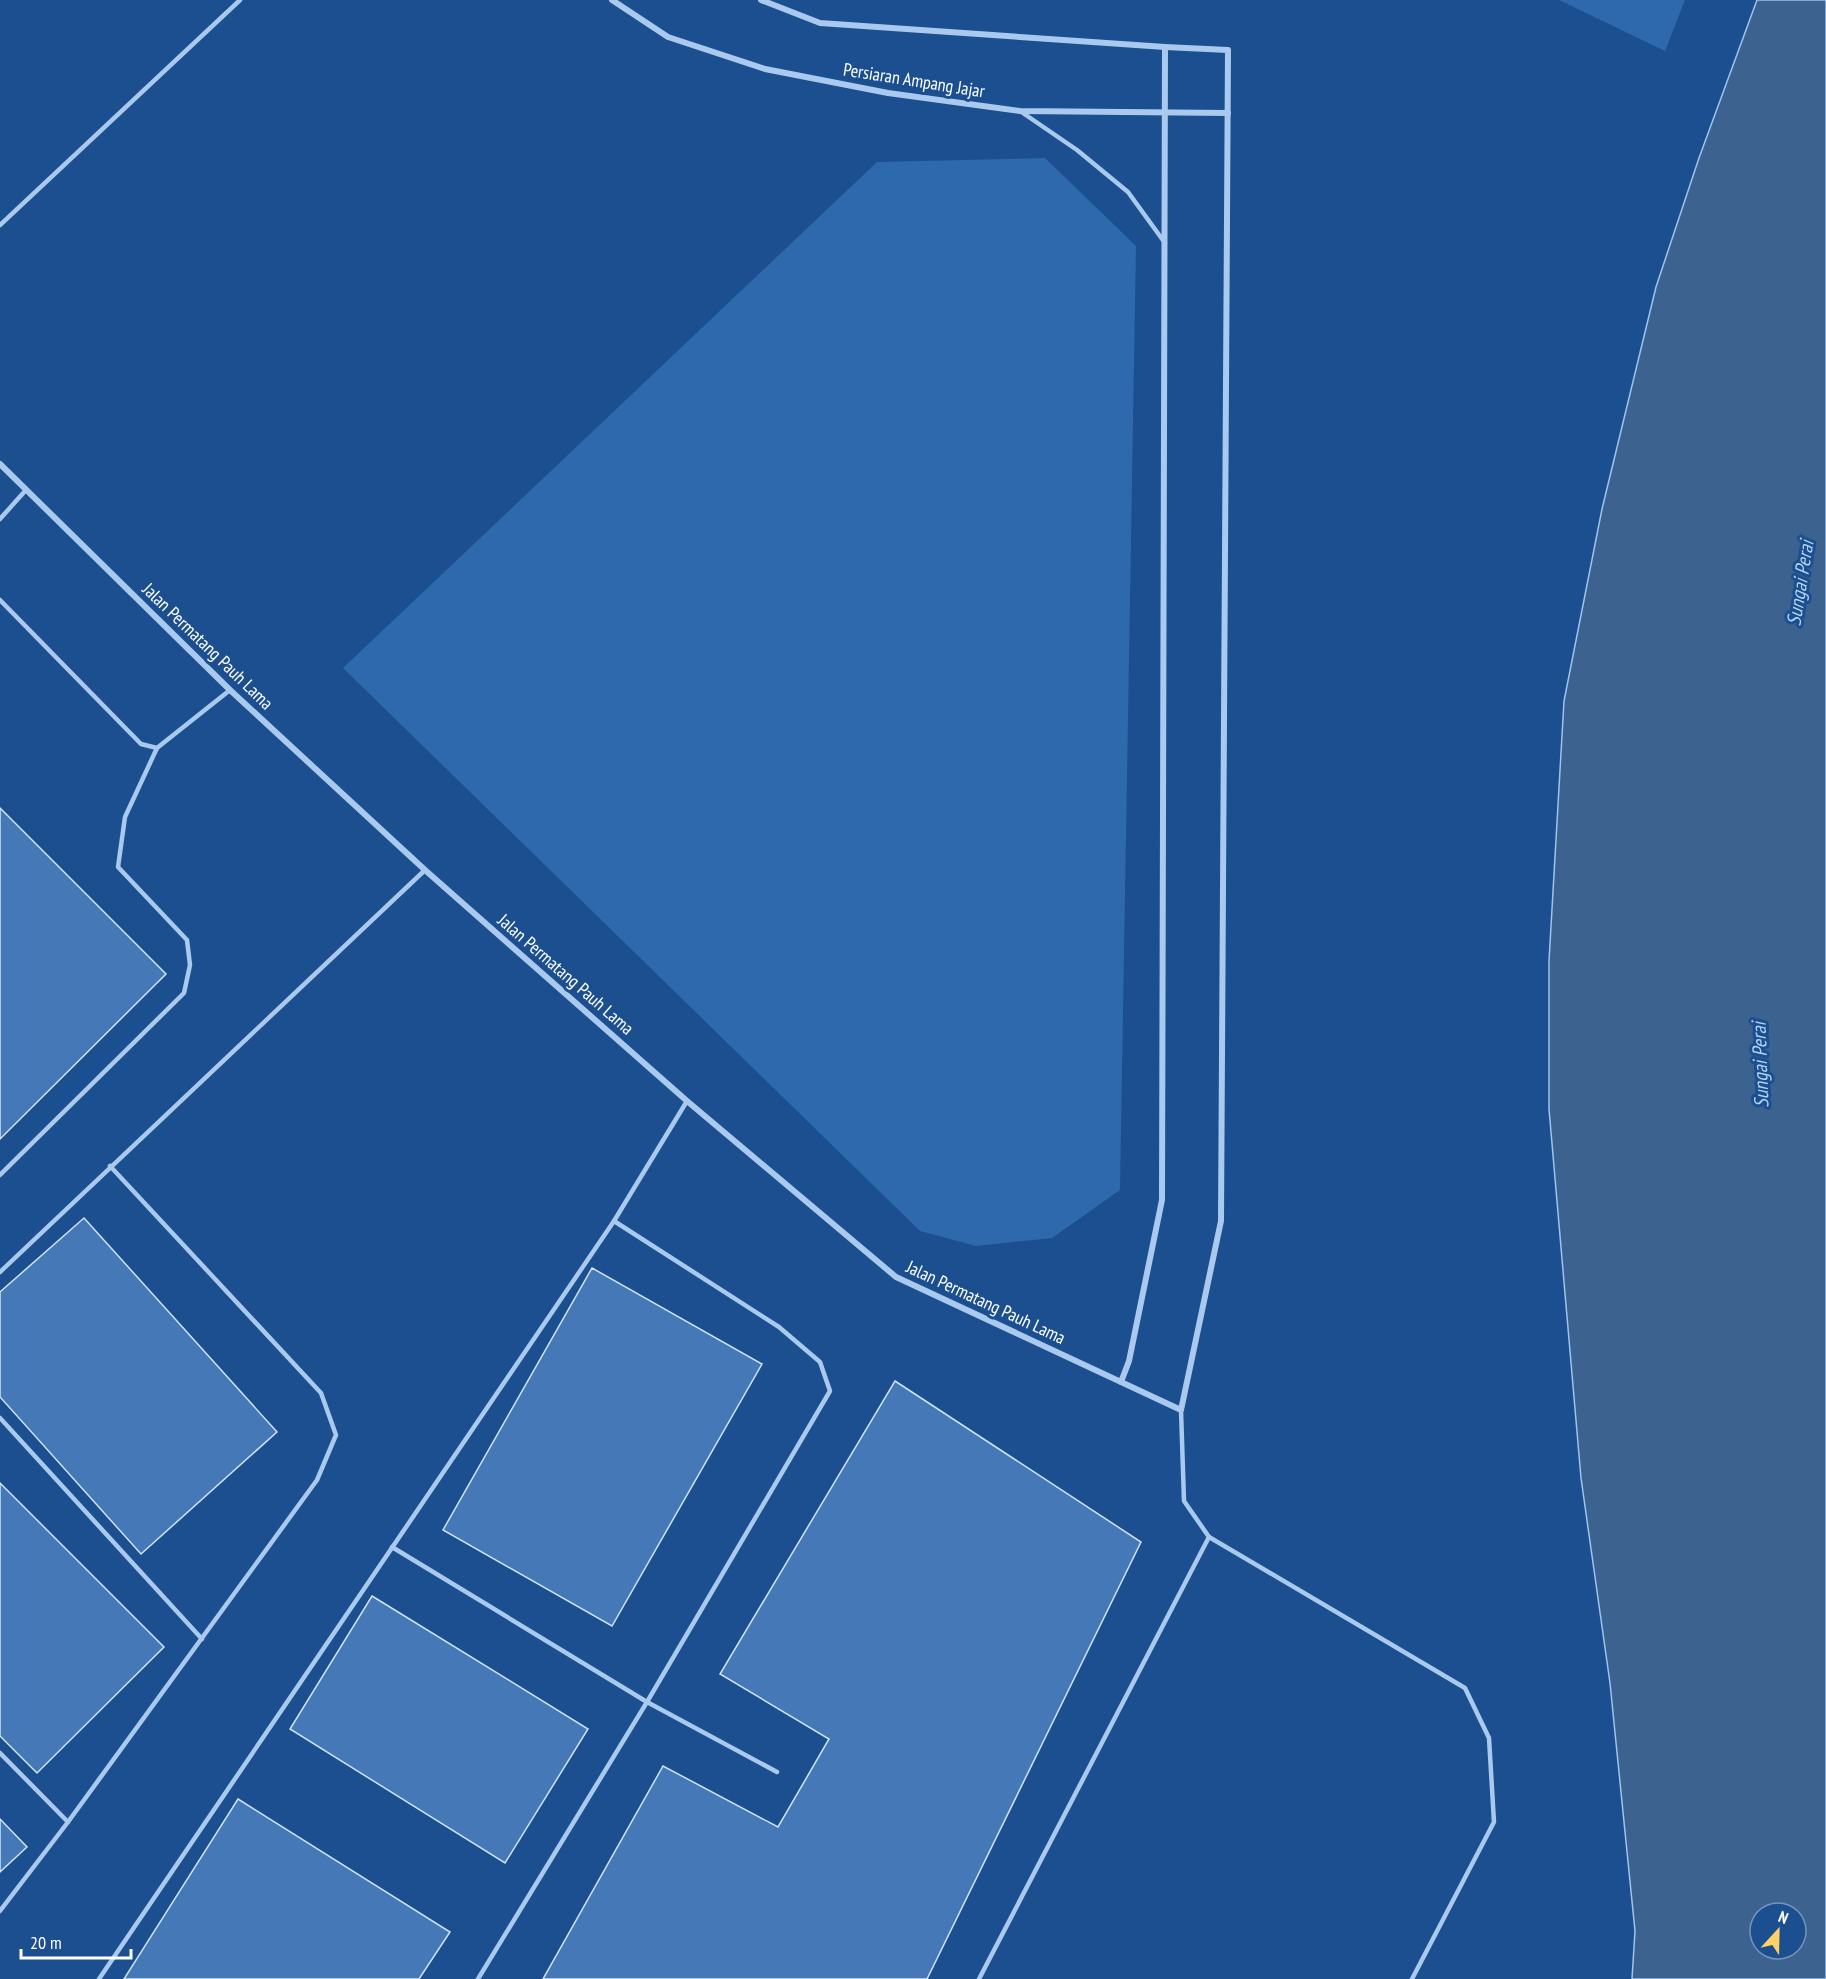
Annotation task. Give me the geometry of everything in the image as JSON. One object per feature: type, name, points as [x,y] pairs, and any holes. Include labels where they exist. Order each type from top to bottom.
[{"type":"street","name":"Persiaran Ampang Jajar","points":[[612,0],[668,37],[765,69],[888,93],[1020,111],[1228,113]]},
{"type":"street","points":[[761,0],[820,23],[1228,50],[1221,1221],[1181,1410]]},
{"type":"street","points":[[1121,1382],[1129,1361],[1162,1200],[1166,47]]},
{"type":"street","name":"Jalan Permatang Pauh Lama","points":[[0,464],[25,491],[231,690],[425,870],[687,1101],[896,1277],[1181,1410]]},
{"type":"lane","points":[[0,225],[240,0]]},
{"type":"lane","points":[[1020,111],[1077,150],[1128,192],[1166,246]]},
{"type":"lane","points":[[0,519],[25,491]]},
{"type":"lane","points":[[0,600],[141,744],[157,748]]},
{"type":"lane","points":[[0,1175],[184,993],[190,965],[187,940],[118,867],[125,817],[157,748],[231,690]]},
{"type":"lane","points":[[0,1272],[425,870]]},
{"type":"lane","points":[[99,1979],[614,1221],[687,1101]]},
{"type":"lane","points":[[0,1911],[68,1822],[317,1480],[336,1435],[321,1393],[111,1166]]},
{"type":"lane","points":[[478,1979],[647,1702],[830,1391],[820,1362],[779,1327],[614,1221]]},
{"type":"lane","points":[[1181,1410],[1184,1501],[1209,1537],[1465,1688],[1489,1738],[1494,1822],[1412,1979]]},
{"type":"lane","points":[[0,1418],[202,1639]]},
{"type":"lane","points":[[979,1979],[1209,1537]]},
{"type":"lane","points":[[392,1547],[647,1702],[777,1772]]},
{"type":"lane","points":[[0,1753],[68,1822]]},
{"type":"shaded area","points":[[1559,0],[1685,0],[1665,51]]},
{"type":"shaded area","points":[[1045,158],[1136,246],[1120,1190],[1052,1238],[976,1246],[920,1231],[343,668],[877,162]]},
{"type":"water","name":"Sungai Perai","points":[[1757,0],[1826,0],[1826,1979],[1632,1979],[1635,1931],[1610,1683],[1581,1478],[1549,1109],[1549,961],[1564,701],[1602,509],[1656,287],[1699,158]]},
{"type":"building","points":[[0,808],[166,974],[0,1139]]},
{"type":"building","points":[[84,1218],[277,1432],[141,1554],[0,1397],[0,1292]]},
{"type":"building","points":[[592,1268],[762,1364],[612,1626],[443,1530]]},
{"type":"building","points":[[895,1381],[1141,1542],[927,1979],[543,1979],[663,1766],[778,1827],[829,1739],[720,1674]]},
{"type":"building","points":[[0,1483],[164,1647],[37,1773],[0,1736]]},
{"type":"building","points":[[372,1596],[588,1729],[505,1863],[290,1729]]},
{"type":"building","points":[[238,1799],[450,1932],[419,1979],[124,1979]]},
{"type":"building","points":[[0,1819],[27,1847],[0,1872]]}]
